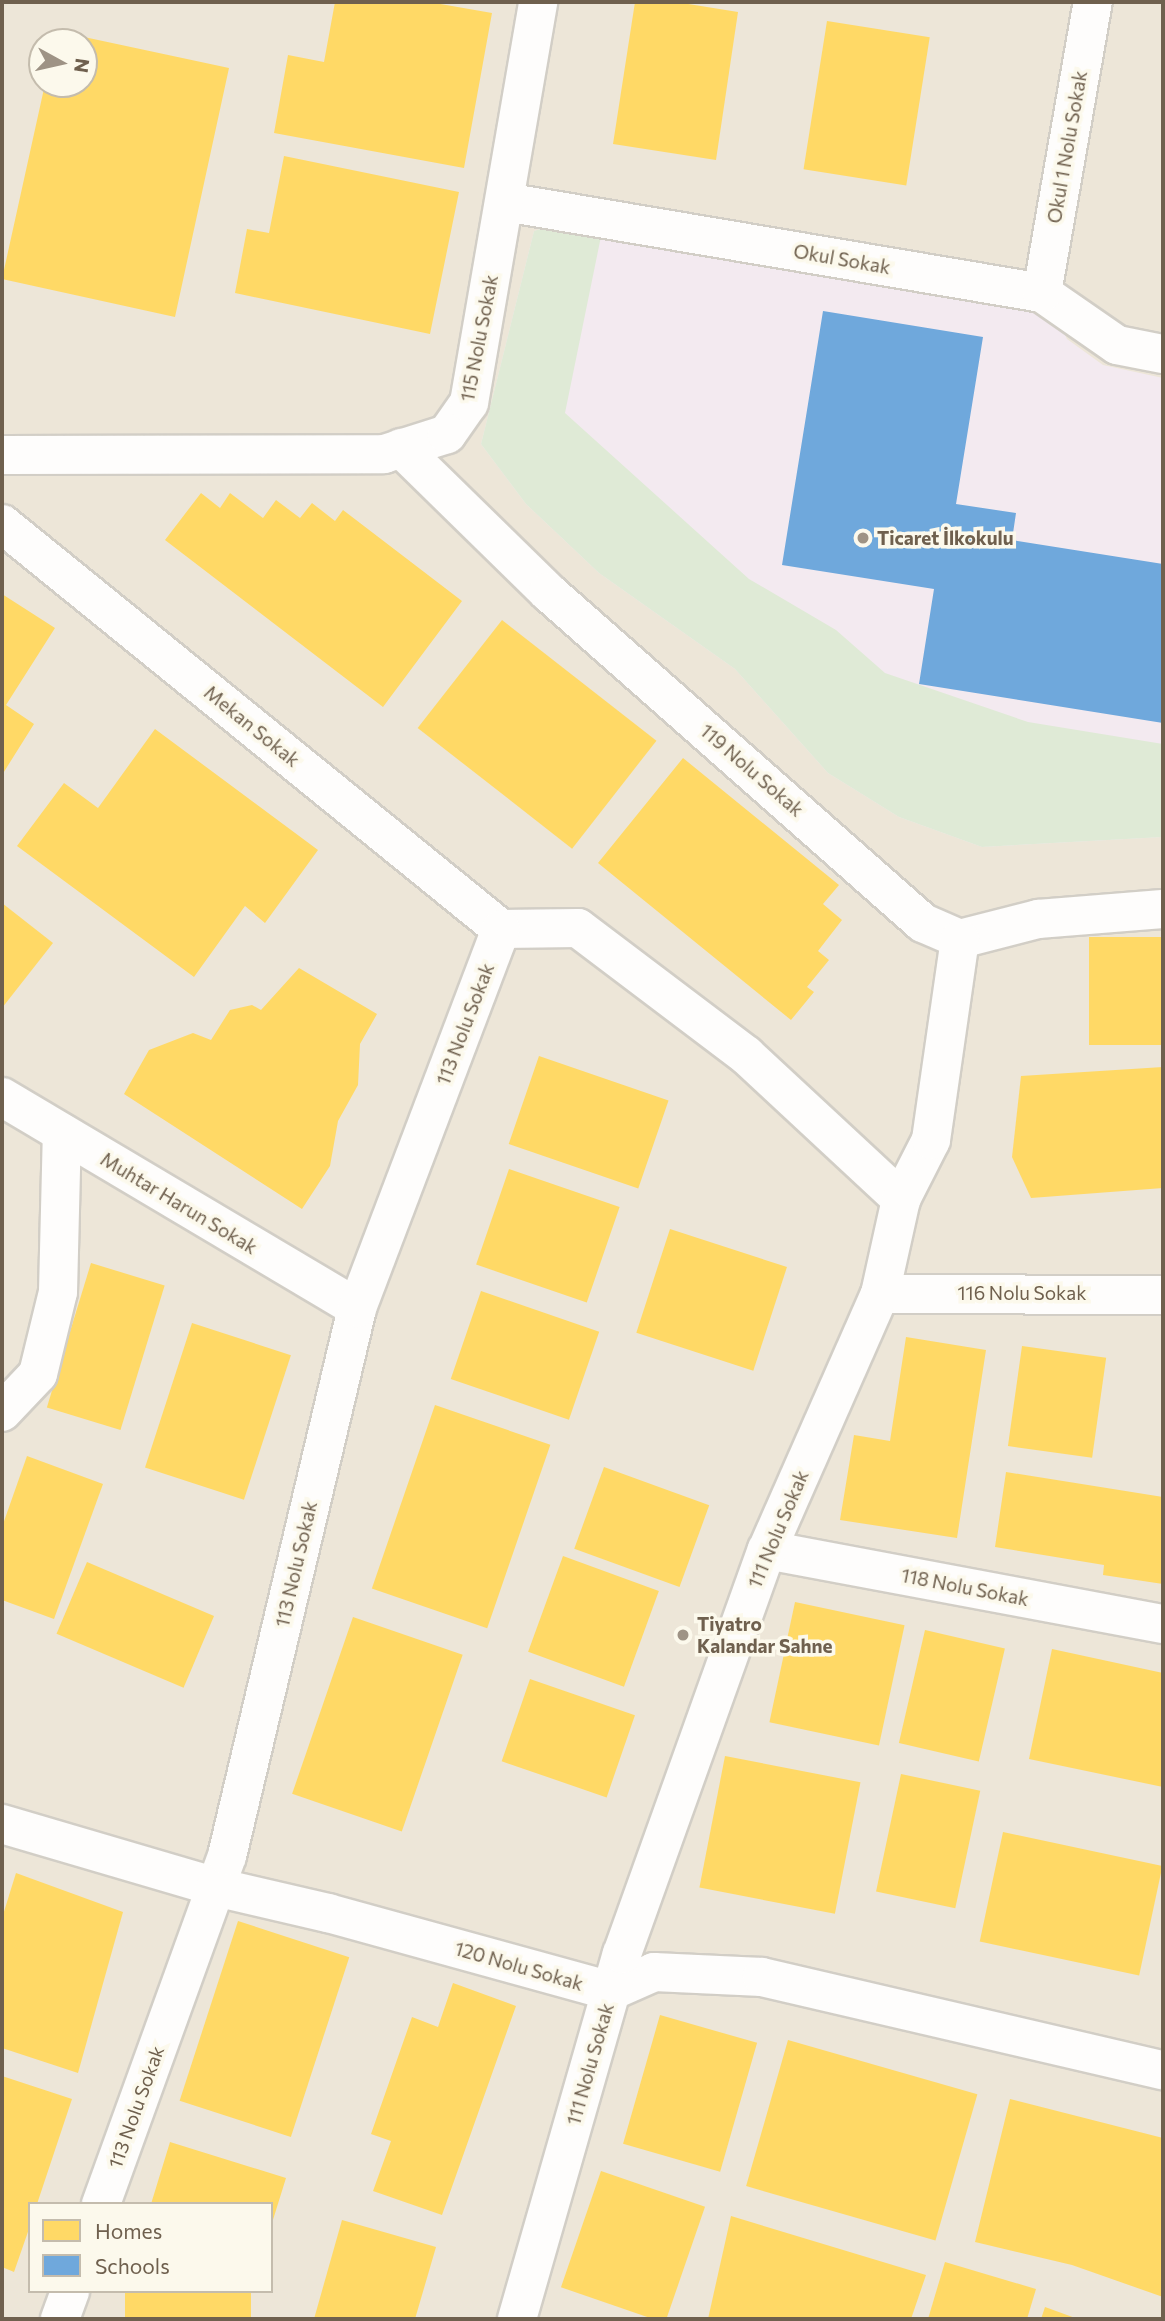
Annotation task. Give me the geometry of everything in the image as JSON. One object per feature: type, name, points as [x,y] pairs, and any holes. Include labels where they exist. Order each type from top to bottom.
[{"type":"street","name":"115 Nolu Sokak","points":[[2,455],[384,454],[447,434],[469,403],[538,2]]},
{"type":"street","name":"Okul 1 Nolu Sokak","points":[[1042,293],[1093,2]]},
{"type":"street","name":"Okul Sokak","points":[[505,202],[1042,293],[1117,345],[1163,354]]},
{"type":"street","name":"119 Nolu Sokak","points":[[401,448],[548,592],[923,923],[960,939]]},
{"type":"street","name":"Mekan Sokak","points":[[2,524],[502,929]]},
{"type":"street","points":[[960,939],[1038,919],[1163,909]]},
{"type":"street","points":[[502,929],[578,928],[747,1055],[901,1199]]},
{"type":"street","name":"113 Nolu Sokak","points":[[102,2202],[228,1856],[357,1308],[502,929]]},
{"type":"street","name":"111 Nolu Sokak","points":[[519,2319],[611,1991],[767,1550],[880,1294],[901,1199],[931,1140],[960,939]]},
{"type":"street","name":"Muhtar Harun Sokak","points":[[2,1097],[357,1308]]},
{"type":"street","points":[[2,1412],[38,1374],[58,1292],[62,1133]]},
{"type":"street","name":"116 Nolu Sokak","points":[[880,1294],[1163,1295]]},
{"type":"street","name":"118 Nolu Sokak","points":[[767,1550],[1163,1624]]},
{"type":"street","name":"120 Nolu Sokak","points":[[2,1824],[216,1887],[327,1913],[611,1991]]},
{"type":"street","points":[[611,1991],[654,1972],[762,1976],[1163,2070]]},
{"type":"street","points":[[60,2319],[69,2293]]},
{"type":"shaded area","points":[[2,2],[1163,2],[1163,2319],[2,2319]]},
{"type":"shaded area","name":"Ticaret İlkokulu","points":[[622,202],[878,255],[1051,307],[1067,339],[1103,365],[1163,378],[1163,837],[982,847],[899,817],[828,773],[735,669],[599,573],[526,504],[481,444],[534,231]]},
{"type":"green space","points":[[607,207],[565,413],[749,579],[836,630],[885,673],[1028,722],[1163,744],[1163,837],[982,847],[899,817],[828,773],[735,669],[599,573],[526,504],[481,444],[534,231]]},
{"type":"building: Homes","points":[[335,2],[429,2],[492,13],[464,168],[274,133],[288,55],[324,62]]},
{"type":"building: Homes","points":[[635,2],[676,2],[738,12],[716,160],[613,144]]},
{"type":"building: Homes","points":[[827,21],[930,37],[906,185],[804,169]]},
{"type":"building: Homes","points":[[98,40],[229,68],[175,317],[2,279],[42,98],[98,98]]},
{"type":"building: Homes","points":[[284,156],[459,192],[430,334],[235,293],[247,229],[269,233]]},
{"type":"building: Homes","points":[[201,493],[220,508],[230,493],[263,518],[276,500],[300,518],[312,503],[335,521],[343,510],[462,601],[383,707],[165,540]]},
{"type":"building: Homes","points":[[2,594],[55,628],[6,705],[34,724],[2,775]]},
{"type":"building: Homes","points":[[502,620],[656,741],[572,849],[418,728]]},
{"type":"building: Homes","points":[[155,729],[318,850],[265,923],[245,906],[194,977],[17,846],[64,783],[98,808]]},
{"type":"building: Homes","points":[[683,758],[839,885],[823,904],[842,920],[818,951],[829,960],[807,987],[814,992],[791,1020],[598,863]]},
{"type":"building: Homes","points":[[2,903],[53,943],[2,1008]]},
{"type":"building: Homes","points":[[1089,937],[1163,937],[1163,1045],[1089,1045]]},
{"type":"building: Homes","points":[[299,968],[377,1014],[360,1044],[358,1085],[338,1121],[330,1166],[302,1209],[124,1094],[149,1050],[193,1033],[211,1040],[230,1010],[252,1005],[261,1010]]},
{"type":"building: Homes","points":[[539,1056],[669,1101],[638,1189],[509,1144]]},
{"type":"building: Homes","points":[[1163,1067],[1163,1188],[1031,1198],[1012,1157],[1021,1076]]},
{"type":"building: Homes","points":[[509,1169],[620,1207],[587,1303],[476,1264]]},
{"type":"building: Homes","points":[[670,1229],[787,1267],[753,1371],[636,1333]]},
{"type":"building: Homes","points":[[91,1263],[165,1286],[120,1430],[47,1407]]},
{"type":"building: Homes","points":[[481,1291],[599,1332],[569,1420],[451,1379]]},
{"type":"building: Homes","points":[[192,1323],[291,1355],[244,1500],[145,1468]]},
{"type":"building: Homes","points":[[906,1337],[986,1350],[957,1538],[840,1520],[854,1435],[890,1441]]},
{"type":"building: Homes","points":[[1022,1346],[1106,1358],[1092,1458],[1008,1446]]},
{"type":"building: Homes","points":[[435,1405],[550,1445],[487,1628],[372,1588]]},
{"type":"building: Homes","points":[[27,1456],[103,1484],[54,1619],[2,1600],[2,1527]]},
{"type":"building: Homes","points":[[604,1467],[709,1505],[679,1587],[574,1549]]},
{"type":"building: Homes","points":[[1006,1472],[1163,1497],[1163,1584],[1103,1575],[1104,1565],[995,1547]]},
{"type":"building: Homes","points":[[563,1556],[659,1591],[624,1687],[528,1652]]},
{"type":"building: Homes","points":[[87,1562],[214,1616],[184,1688],[57,1634]]},
{"type":"building: Homes","points":[[795,1602],[905,1625],[879,1746],[769,1722]]},
{"type":"building: Homes","points":[[353,1617],[463,1655],[402,1832],[292,1794]]},
{"type":"building: Homes","points":[[925,1630],[1005,1648],[979,1761],[899,1743]]},
{"type":"building: Homes","points":[[1052,1649],[1163,1673],[1163,1787],[1029,1759]]},
{"type":"building: Homes","points":[[530,1679],[635,1715],[607,1797],[502,1761]]},
{"type":"building: Homes","points":[[725,1756],[860,1782],[835,1914],[699,1888]]},
{"type":"building: Homes","points":[[901,1774],[980,1791],[955,1908],[876,1891]]},
{"type":"building: Homes","points":[[1003,1832],[1162,1866],[1139,1975],[980,1942]]},
{"type":"building: Homes","points":[[16,1873],[123,1912],[78,2073],[2,2048],[2,1918]]},
{"type":"building: Homes","points":[[238,1921],[349,1957],[291,2137],[180,2101]]},
{"type":"building: Homes","points":[[453,1983],[516,2006],[442,2215],[373,2191],[391,2141],[371,2134],[412,2017],[438,2027]]},
{"type":"building: Homes","points":[[660,2015],[757,2043],[720,2172],[623,2144]]},
{"type":"building: Homes","points":[[788,2040],[977,2094],[935,2240],[746,2186]]},
{"type":"building: Homes","points":[[2,2076],[72,2099],[38,2202],[28,2202],[28,2232],[14,2272],[2,2267]]},
{"type":"building: Homes","points":[[1010,2099],[1163,2138],[1163,2297],[1072,2265],[975,2242]]},
{"type":"building: Homes","points":[[170,2142],[286,2178],[273,2220],[273,2202],[152,2202]]},
{"type":"building: Homes","points":[[601,2171],[705,2207],[666,2319],[653,2319],[561,2287]]},
{"type":"building: Homes","points":[[731,2216],[926,2275],[911,2319],[708,2319]]},
{"type":"building: Homes","points":[[342,2220],[436,2247],[415,2319],[314,2319]]},
{"type":"building: Homes","points":[[945,2262],[1036,2289],[1027,2319],[928,2319]]},
{"type":"building: Homes","points":[[125,2293],[251,2293],[251,2319],[125,2319]]},
{"type":"building: Homes","points":[[1045,2307],[1078,2319],[1041,2319]]},
{"type":"building: Schools","points":[[823,311],[983,337],[956,504],[1016,513],[1012,540],[1163,564],[1163,723],[919,684],[934,589],[782,565]]},
{"type":"place","name":"Ticaret İlkokulu","points":[[863,538]]},
{"type":"place","name":"Tiyatro Kalandar Sahne","points":[[683,1635]]}]
